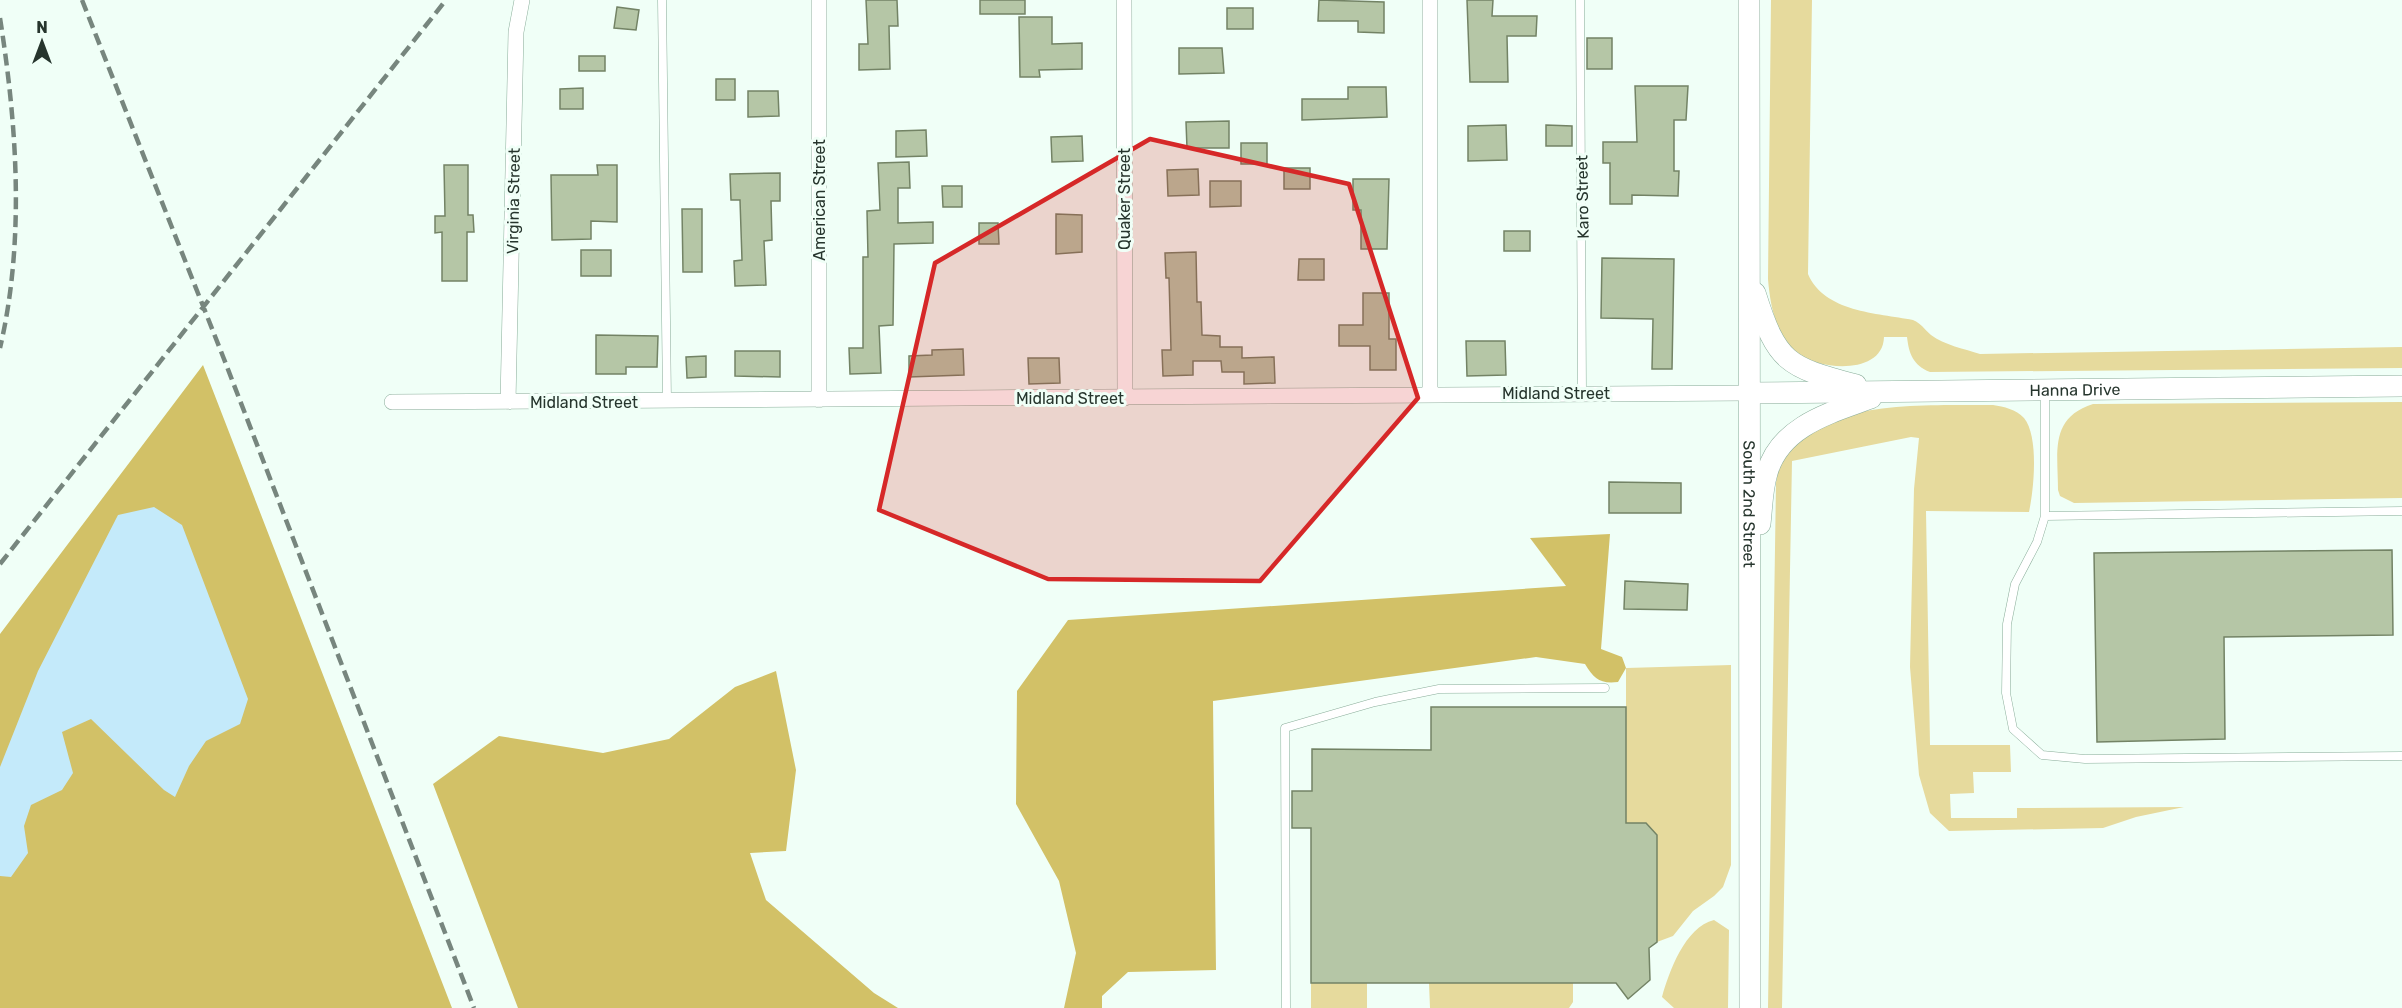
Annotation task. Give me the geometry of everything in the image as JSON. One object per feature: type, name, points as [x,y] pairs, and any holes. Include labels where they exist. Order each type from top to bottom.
[{"type":"main road","name":"South 2nd Street","points":[[1749,0],[1750,1008]]},
{"type":"main road","points":[[1748,273],[1766,329],[1777,350],[1791,363],[1808,373],[1885,393]]},
{"type":"main road","name":"Hanna Drive","points":[[1748,393],[2402,386]]},
{"type":"main road","points":[[1749,603],[1767,473],[1774,457],[1784,442],[1814,419],[1885,393]]},
{"type":"street","name":"Virginia Street","points":[[508,402],[516,32],[522,0]]},
{"type":"street","name":"American Street","points":[[819,0],[819,400]]},
{"type":"street","name":"Quaker Street","points":[[1124,0],[1125,398]]},
{"type":"street","points":[[1430,0],[1431,393]]},
{"type":"street","name":"Midland Street","points":[[392,402],[666,402],[1431,393],[1748,393]]},
{"type":"lane","points":[[662,0],[666,402]]},
{"type":"lane","name":"Karo Street","points":[[1580,0],[1582,394]]},
{"type":"lane","points":[[2045,391],[2045,516],[2037,542],[2015,584],[2007,624],[2006,693],[2013,729],[2042,755],[2085,759],[2402,756]]},
{"type":"lane","points":[[2045,516],[2402,511]]},
{"type":"lane","points":[[1286,1008],[1285,728],[1375,702],[1439,689],[1605,688]]},
{"type":"highlighted area","points":[[1150,139],[1349,184],[1418,398],[1260,581],[1048,579],[879,510],[935,263]]},
{"type":"shaded area","points":[[1771,0],[1812,0],[1808,274],[1816,287],[1826,296],[1853,309],[1913,320],[1942,341],[1980,354],[2402,347],[2402,368],[1930,372],[1913,358],[1907,337],[1884,337],[1881,349],[1873,358],[1849,366],[1821,364],[1799,355],[1791,348],[1780,331],[1770,299],[1768,279]]},
{"type":"shaded area","points":[[203,365],[452,1008],[0,1008],[0,634]]},
{"type":"shaded area","points":[[2402,402],[2402,498],[2074,503],[2060,496],[2058,490],[2057,450],[2063,428],[2069,418],[2079,410],[2093,404]]},
{"type":"shaded area","points":[[1934,405],[1993,405],[2017,412],[2029,426],[2034,463],[2029,512],[1926,511],[1930,745],[2010,745],[2011,772],[1973,772],[1974,793],[1950,794],[1951,818],[2017,818],[2017,808],[2184,807],[2136,817],[2103,828],[1949,831],[1930,813],[1919,775],[1910,667],[1914,489],[1919,438],[1911,437],[1792,461],[1782,1008],[1768,1008],[1776,483],[1786,454],[1805,434],[1832,420],[1864,411]]},
{"type":"shaded area","points":[[1610,534],[1601,649],[1622,657],[1626,668],[1618,682],[1598,679],[1585,664],[1536,657],[1213,701],[1216,970],[1128,972],[1102,996],[1102,1008],[1064,1008],[1076,953],[1059,881],[1016,804],[1017,691],[1068,620],[1566,586],[1530,538]]},
{"type":"shaded area","points":[[1731,665],[1731,865],[1723,887],[1693,911],[1673,936],[1657,942],[1626,823],[1626,668]]},
{"type":"shaded area","points":[[776,671],[796,770],[786,851],[750,853],[766,900],[874,993],[898,1008],[518,1008],[433,784],[499,736],[603,753],[669,739],[735,687]]},
{"type":"shaded area","points":[[1714,920],[1729,930],[1728,1008],[1674,1008],[1662,997],[1674,963],[1695,931]]},
{"type":"shaded area","points":[[1311,983],[1367,983],[1367,1008],[1311,1008]]},
{"type":"shaded area","points":[[1429,983],[1573,983],[1573,1002],[1569,1008],[1430,1008]]},
{"type":"water","points":[[154,507],[182,525],[248,699],[240,724],[206,741],[189,766],[175,797],[164,790],[91,719],[62,732],[73,773],[62,790],[31,805],[24,826],[28,853],[11,877],[0,876],[0,767],[38,671],[118,515]]},
{"type":"building","points":[[866,0],[897,0],[898,26],[889,26],[890,69],[859,70],[859,44],[868,44]]},
{"type":"building","points":[[980,0],[1025,0],[1025,14],[980,14]]},
{"type":"building","points":[[1319,0],[1384,2],[1384,33],[1358,32],[1358,21],[1318,21]]},
{"type":"building","points":[[1467,0],[1493,0],[1492,16],[1537,16],[1536,36],[1507,36],[1508,82],[1470,82]]},
{"type":"building","points":[[617,7],[639,10],[636,30],[614,28]]},
{"type":"building","points":[[1227,8],[1253,8],[1253,29],[1227,29]]},
{"type":"building","points":[[1019,17],[1052,17],[1052,44],[1082,43],[1082,69],[1039,70],[1040,77],[1020,77]]},
{"type":"building","points":[[1587,38],[1612,38],[1612,69],[1587,69]]},
{"type":"building","points":[[1179,48],[1222,48],[1224,73],[1179,74]]},
{"type":"building","points":[[579,56],[605,56],[605,71],[579,71]]},
{"type":"building","points":[[716,79],[735,79],[735,100],[716,100]]},
{"type":"building","points":[[1635,86],[1688,86],[1686,120],[1674,120],[1674,171],[1679,171],[1678,196],[1632,195],[1632,204],[1610,204],[1610,163],[1603,163],[1603,142],[1637,142]]},
{"type":"building","points":[[1348,87],[1386,87],[1387,117],[1302,120],[1302,99],[1348,99]]},
{"type":"building","points":[[583,88],[583,109],[560,109],[560,89]]},
{"type":"building","points":[[748,91],[778,91],[779,116],[748,117]]},
{"type":"building","points":[[1229,121],[1229,148],[1187,148],[1186,122]]},
{"type":"building","points":[[1506,125],[1507,160],[1468,161],[1468,126]]},
{"type":"building","points":[[1546,125],[1572,126],[1572,146],[1546,146]]},
{"type":"building","points":[[926,130],[927,156],[896,157],[896,131]]},
{"type":"building","points":[[1082,136],[1083,161],[1052,162],[1051,137]]},
{"type":"building","points":[[1241,143],[1267,143],[1267,164],[1241,164]]},
{"type":"building","points":[[909,162],[910,188],[898,188],[898,223],[933,222],[933,243],[894,244],[893,325],[879,326],[881,373],[850,374],[849,348],[863,348],[863,257],[868,257],[867,211],[880,210],[878,163]]},
{"type":"building","points":[[444,165],[468,165],[468,215],[473,215],[474,232],[467,232],[467,281],[442,281],[442,232],[435,233],[435,216],[445,216]]},
{"type":"building","points":[[597,165],[617,165],[617,222],[591,221],[591,239],[552,240],[551,175],[598,175]]},
{"type":"building","points":[[1284,168],[1310,168],[1310,189],[1284,189]]},
{"type":"building","points":[[1198,169],[1199,195],[1168,196],[1167,170]]},
{"type":"building","points":[[780,173],[780,201],[771,201],[772,240],[764,241],[766,285],[735,286],[734,261],[742,260],[740,200],[731,200],[730,174]]},
{"type":"building","points":[[1353,179],[1389,179],[1387,249],[1361,249],[1361,210],[1353,210]]},
{"type":"building","points":[[1210,181],[1241,181],[1241,206],[1210,207]]},
{"type":"building","points":[[942,186],[962,186],[962,207],[943,207]]},
{"type":"building","points":[[682,209],[702,209],[702,272],[683,272]]},
{"type":"building","points":[[1056,214],[1082,215],[1082,252],[1056,254]]},
{"type":"building","points":[[979,223],[998,223],[999,244],[979,244]]},
{"type":"building","points":[[1504,231],[1530,231],[1530,251],[1504,251]]},
{"type":"building","points":[[581,250],[611,250],[611,276],[581,276]]},
{"type":"building","points":[[1196,252],[1197,302],[1201,302],[1202,335],[1220,336],[1220,347],[1242,347],[1242,358],[1274,357],[1275,383],[1244,384],[1244,372],[1222,372],[1221,361],[1193,361],[1193,375],[1163,376],[1162,350],[1171,350],[1169,278],[1166,278],[1165,253]]},
{"type":"building","points":[[1602,258],[1674,259],[1672,369],[1652,369],[1653,319],[1601,318]]},
{"type":"building","points":[[1299,259],[1324,259],[1324,280],[1298,280]]},
{"type":"building","points":[[1363,293],[1389,293],[1389,339],[1396,339],[1396,370],[1370,370],[1370,346],[1339,346],[1339,325],[1363,325]]},
{"type":"building","points":[[596,335],[658,336],[657,367],[626,367],[626,374],[596,374]]},
{"type":"building","points":[[1466,341],[1505,341],[1506,375],[1467,376]]},
{"type":"building","points":[[963,349],[964,375],[909,377],[909,356],[932,355],[932,350]]},
{"type":"building","points":[[735,351],[780,351],[780,377],[735,376]]},
{"type":"building","points":[[706,356],[706,377],[687,378],[686,357]]},
{"type":"building","points":[[1028,358],[1059,358],[1060,383],[1029,384]]},
{"type":"building","points":[[1609,482],[1681,483],[1681,513],[1609,513]]},
{"type":"building","points":[[2392,550],[2393,635],[2224,637],[2225,739],[2097,742],[2094,553]]},
{"type":"building","points":[[1625,581],[1688,584],[1687,610],[1624,609]]},
{"type":"building","points":[[1431,707],[1626,707],[1626,823],[1646,823],[1657,835],[1657,942],[1649,948],[1650,980],[1628,999],[1616,983],[1311,983],[1311,828],[1292,828],[1292,791],[1312,791],[1312,749],[1431,750]]},
{"type":"railway","points":[[82,0],[224,359],[474,1008]]},
{"type":"railway","points":[[0,564],[446,0]]},
{"type":"railway","points":[[0,18],[11,100],[16,183],[13,266],[0,348]]}]
